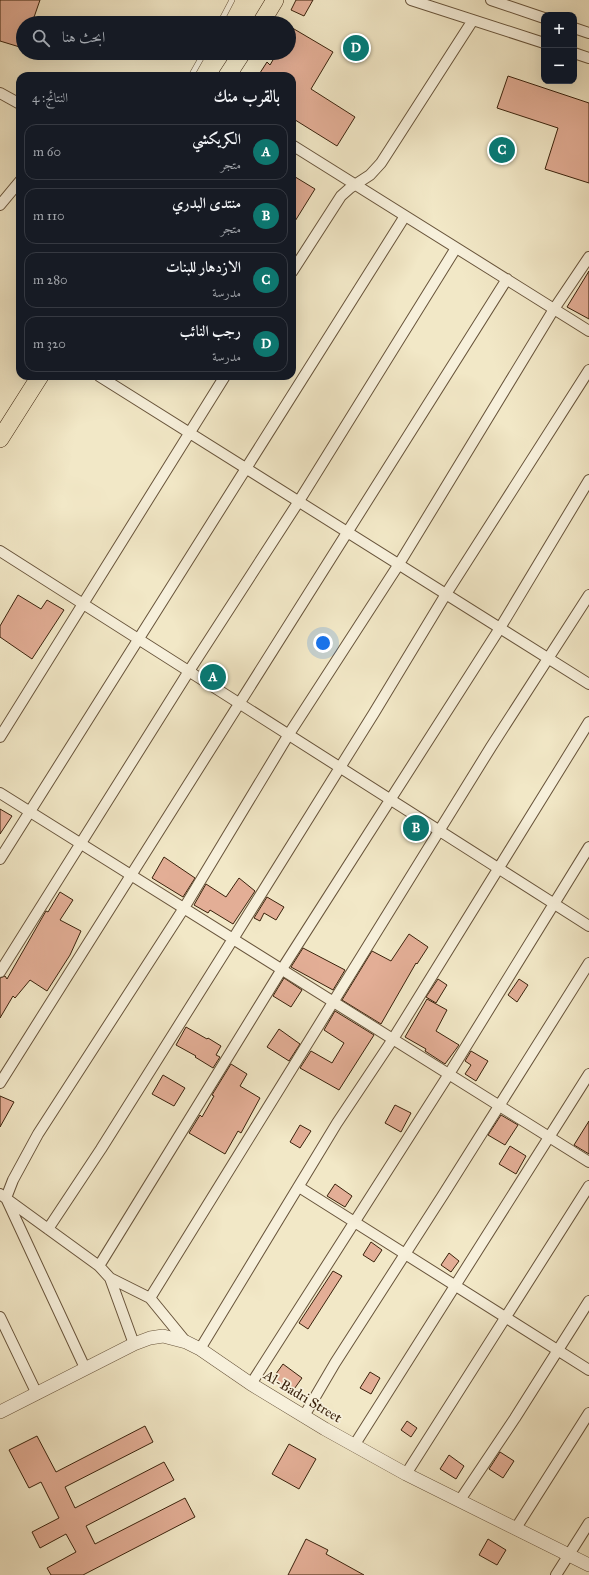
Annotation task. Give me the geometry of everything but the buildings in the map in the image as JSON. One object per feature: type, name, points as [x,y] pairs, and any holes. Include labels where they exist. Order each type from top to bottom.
[{"type":"main road","points":[[265,16],[275,0]]},
{"type":"main road","points":[[230,72],[238,60]]},
{"type":"main road","points":[[0,439],[37,380]]},
{"type":"street","points":[[411,0],[541,42]]},
{"type":"street","points":[[491,0],[541,17]]},
{"type":"street","points":[[296,266],[341,196],[370,175],[381,163],[473,20]]},
{"type":"street","points":[[577,29],[589,33]]},
{"type":"street","points":[[577,54],[589,58]]},
{"type":"street","points":[[0,93],[16,102]]},
{"type":"street","points":[[296,148],[589,331]]},
{"type":"street","points":[[0,205],[16,186]]},
{"type":"street","points":[[0,858],[140,640],[245,468],[405,216]]},
{"type":"street","points":[[0,972],[82,844],[189,671],[299,501],[456,248]]},
{"type":"street","points":[[3,1196],[38,1134],[184,908],[288,734],[399,564],[554,309],[589,257]]},
{"type":"street","points":[[0,1083],[507,279]]},
{"type":"street","points":[[48,1229],[101,1149],[340,768],[446,594],[589,370]]},
{"type":"street","points":[[105,380],[589,684]]},
{"type":"street","points":[[0,737],[221,380]]},
{"type":"street","points":[[99,1266],[282,969],[500,628],[589,480]]},
{"type":"street","points":[[0,551],[589,926]]},
{"type":"street","points":[[150,1298],[440,831],[589,595]]},
{"type":"street","points":[[200,1348],[337,1123],[393,1039],[589,722]]},
{"type":"street","points":[[0,793],[589,1162]]},
{"type":"street","points":[[251,1384],[449,1074],[589,847]]},
{"type":"street","points":[[304,1416],[334,1363],[405,1254],[589,963]]},
{"type":"street","points":[[355,1444],[454,1285],[500,1217],[589,1074]]},
{"type":"street","points":[[406,1474],[589,1186]]},
{"type":"street","points":[[299,1187],[589,1370]]},
{"type":"street","points":[[3,1196],[99,1266],[110,1278],[150,1298],[186,1342]]},
{"type":"street","points":[[3,1196],[85,1368]]},
{"type":"street","points":[[110,1278],[134,1344]]},
{"type":"street","points":[[460,1500],[589,1301]]},
{"type":"street","points":[[0,1317],[37,1394]]},
{"type":"street","name":"Al-Badri Street","points":[[0,1412],[134,1344],[150,1338],[163,1336],[186,1342],[200,1348],[251,1384],[406,1474],[589,1565]]},
{"type":"street","points":[[516,1528],[589,1413]]},
{"type":"street","points":[[556,1575],[589,1523]]},
{"type":"lane","points":[[224,16],[232,0]]},
{"type":"lane","points":[[194,72],[200,60]]},
{"type":"place","name":"رجب النائب","points":[[356,48]]},
{"type":"place","name":"الازدهار للبنات","points":[[502,150]]},
{"type":"place","name":"الكريكشي","points":[[213,677]]},
{"type":"place","name":"منتدى البدري","points":[[416,828]]}]
